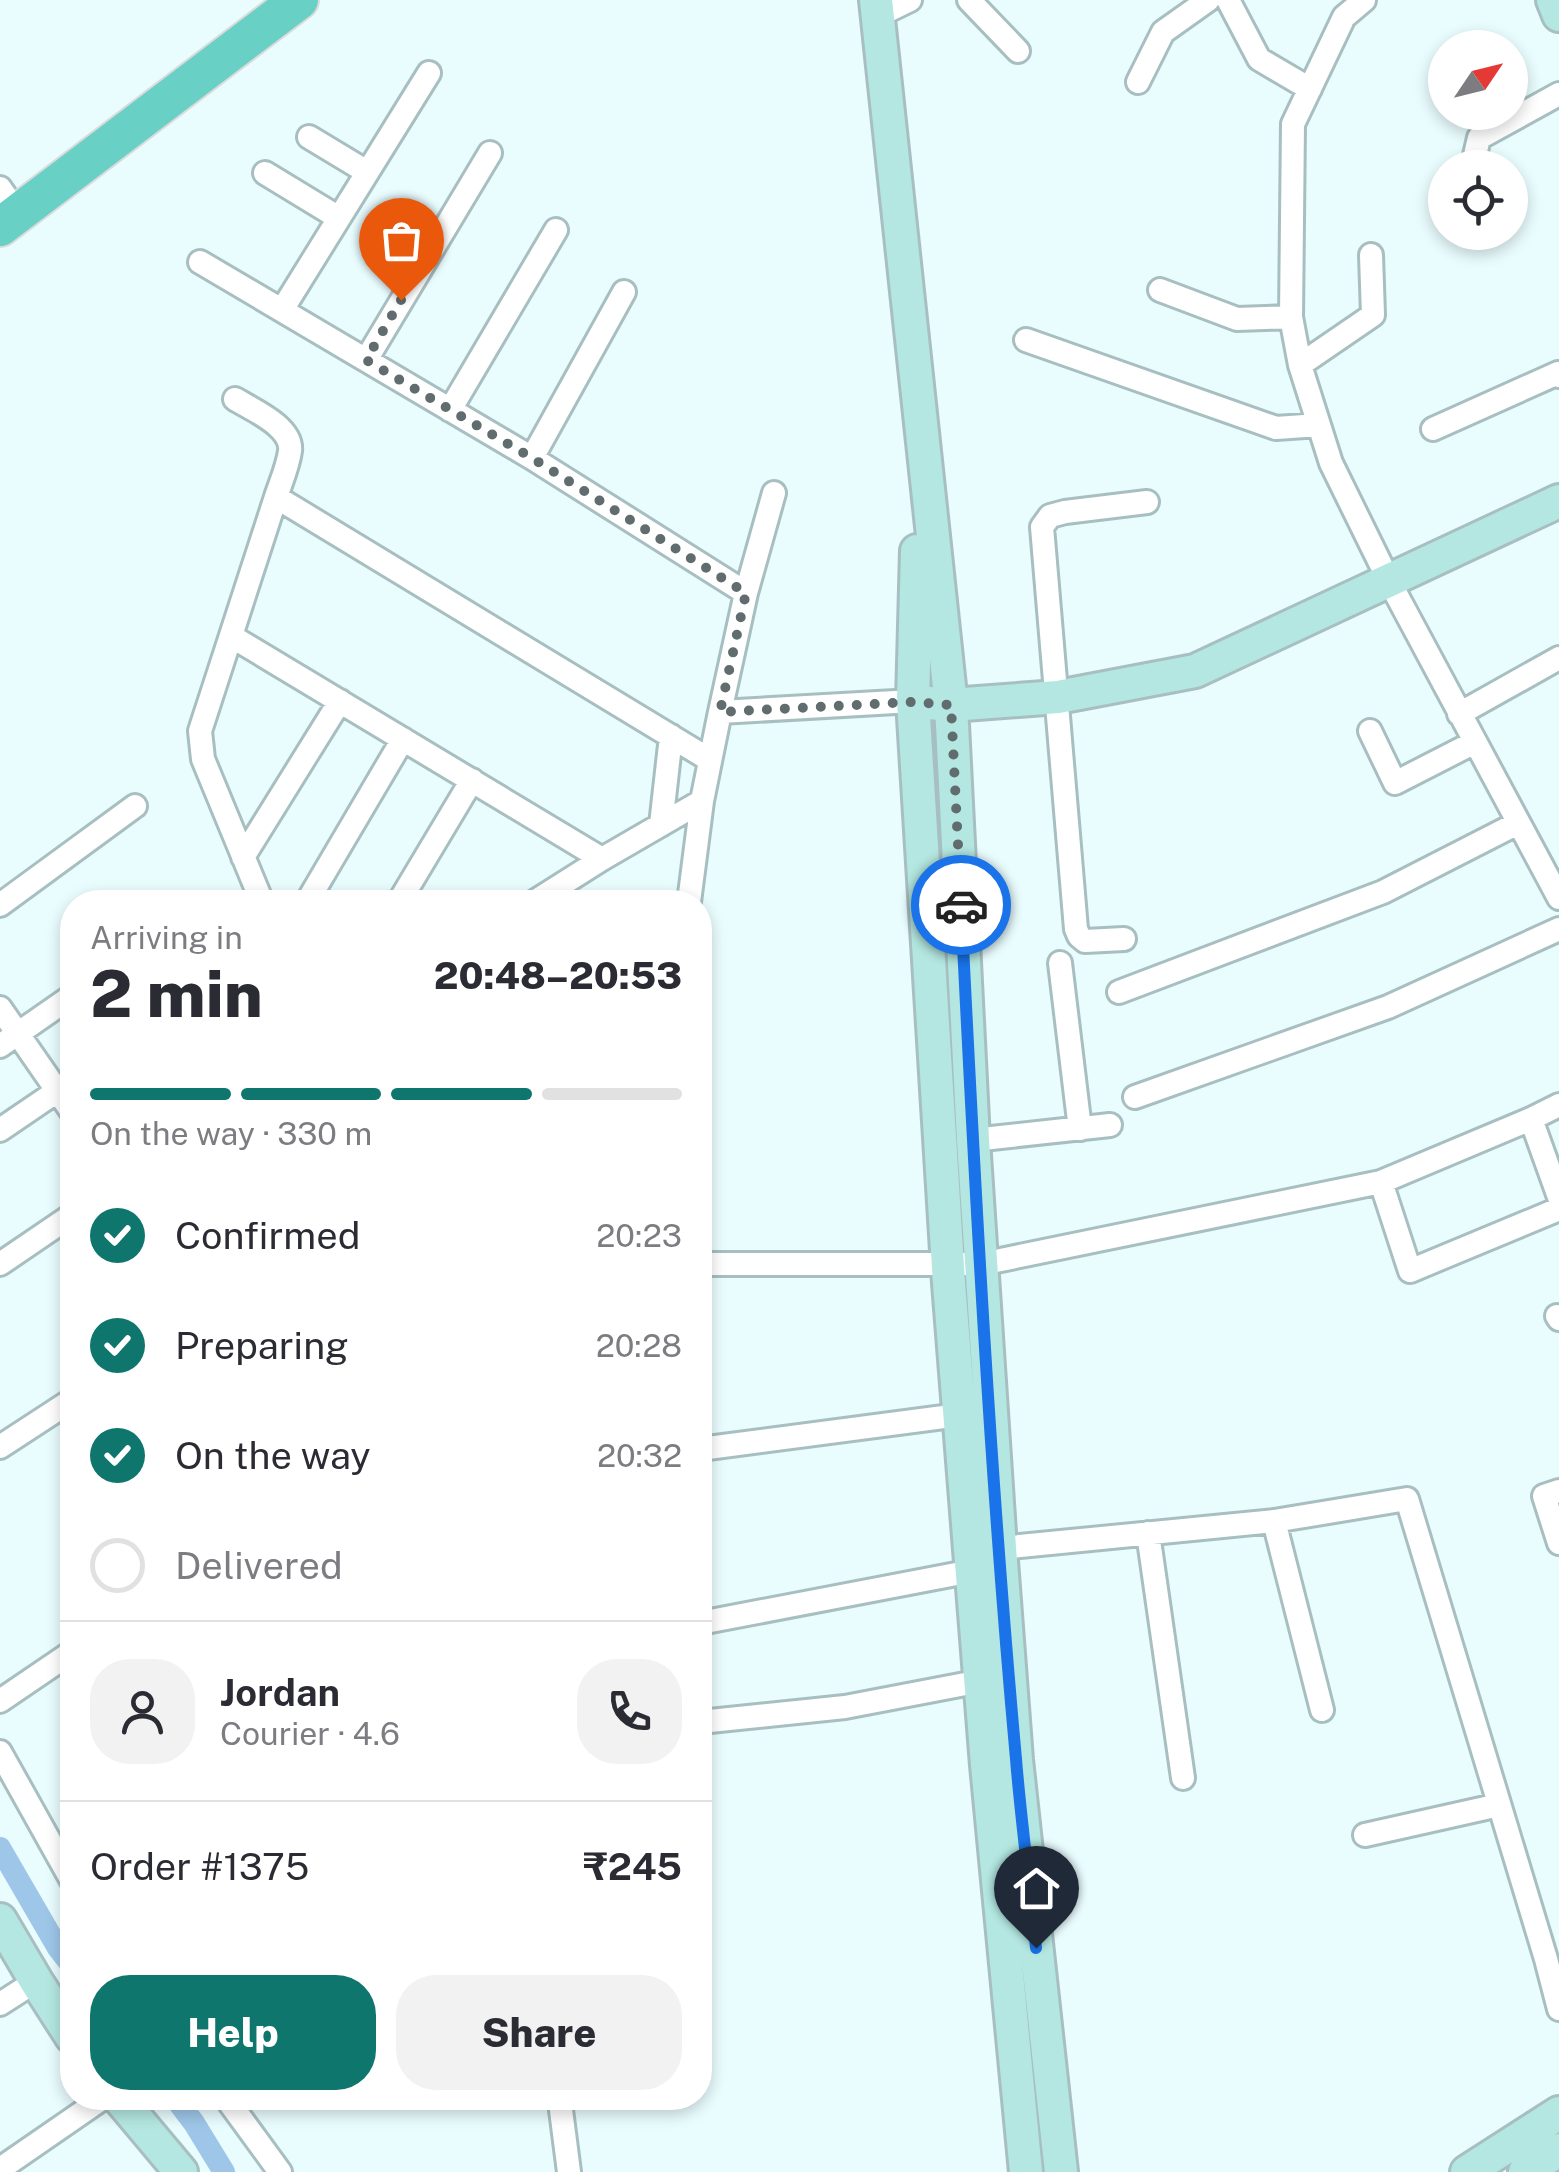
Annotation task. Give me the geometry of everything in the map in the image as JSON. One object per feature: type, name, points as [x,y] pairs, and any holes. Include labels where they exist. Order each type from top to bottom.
[{"type":"main road","points":[[2,204],[274,0]]},
{"type":"main road","points":[[2,204],[299,0]]},
{"type":"street","points":[[869,5],[910,0]]},
{"type":"street","points":[[969,0],[1018,52]]},
{"type":"street","points":[[1138,82],[1163,32],[1208,0]]},
{"type":"street","points":[[1228,0],[1259,59],[1310,89]]},
{"type":"street","points":[[1364,0],[1344,17],[1293,124],[1291,317],[1300,366],[1331,463],[1388,579],[1518,823],[1555,883]]},
{"type":"street","points":[[1554,0],[1559,15]]},
{"type":"street","points":[[869,5],[918,550],[913,702],[948,1264],[1026,2172]]},
{"type":"street","points":[[869,5],[951,705],[972,1140],[1000,1548],[1016,1760],[1061,2172]]},
{"type":"street","points":[[282,310],[429,74]]},
{"type":"street","points":[[1476,150],[1479,138],[1559,94]]},
{"type":"street","points":[[309,136],[368,172]]},
{"type":"street","points":[[366,360],[490,152]]},
{"type":"street","points":[[265,173],[339,218]]},
{"type":"street","points":[[450,410],[556,230]]},
{"type":"street","points":[[1300,366],[1374,315],[1370,255]]},
{"type":"street","points":[[200,262],[532,458],[746,593]]},
{"type":"street","points":[[1160,290],[1237,319],[1291,317]]},
{"type":"street","points":[[532,458],[624,292]]},
{"type":"street","points":[[1026,340],[1276,428],[1319,425]]},
{"type":"street","points":[[1434,429],[1558,373],[1559,376]]},
{"type":"street","points":[[235,399],[284,430],[290,439],[276,497],[200,731],[202,759],[257,890]]},
{"type":"street","points":[[691,890],[702,801],[720,712],[746,593],[774,493]]},
{"type":"street","points":[[276,497],[710,760]]},
{"type":"street","points":[[720,712],[913,702],[951,705],[1058,697],[1195,671],[1559,500]]},
{"type":"street","points":[[1124,939],[1085,941],[1076,929],[1042,527],[1050,516],[1065,512],[1146,502]]},
{"type":"street","points":[[231,636],[602,858]]},
{"type":"street","points":[[1459,714],[1559,658]]},
{"type":"street","points":[[243,858],[340,701]]},
{"type":"street","points":[[1370,731],[1395,784],[1475,742]]},
{"type":"street","points":[[661,824],[670,736]]},
{"type":"street","points":[[314,890],[403,739]]},
{"type":"street","points":[[406,890],[472,780]]},
{"type":"street","points":[[553,890],[702,801]]},
{"type":"street","points":[[0,905],[135,806]]},
{"type":"street","points":[[1119,992],[1383,892],[1518,823]]},
{"type":"street","points":[[1135,1096],[1388,1008],[1559,929]]},
{"type":"street","points":[[1060,963],[1080,1129]]},
{"type":"street","points":[[9,1039],[60,1004]]},
{"type":"street","points":[[0,1008],[9,1039],[60,1082]]},
{"type":"street","points":[[0,1130],[60,1089]]},
{"type":"street","points":[[712,1264],[980,1264],[1382,1182],[1559,1104]]},
{"type":"street","points":[[1531,1119],[1559,1197]]},
{"type":"street","points":[[972,1140],[1110,1125]]},
{"type":"street","points":[[1382,1182],[1410,1271],[1559,1209]]},
{"type":"street","points":[[0,1264],[60,1222]]},
{"type":"street","points":[[0,1447],[60,1408]]},
{"type":"street","points":[[712,1447],[959,1415]]},
{"type":"street","points":[[1559,1491],[1544,1496],[1559,1542]]},
{"type":"street","points":[[1000,1548],[1274,1521],[1407,1499],[1499,1805],[1552,1956],[1559,2009]]},
{"type":"street","points":[[1274,1521],[1322,1710]]},
{"type":"street","points":[[1148,1533],[1184,1778]]},
{"type":"street","points":[[712,1620],[972,1571]]},
{"type":"street","points":[[0,1701],[60,1660]]},
{"type":"street","points":[[712,1721],[845,1706],[981,1681]]},
{"type":"street","points":[[0,1752],[60,1860]]},
{"type":"street","points":[[1365,1835],[1499,1805]]},
{"type":"street","points":[[0,1920],[60,2018]]},
{"type":"street","points":[[0,2004],[36,1981]]},
{"type":"street","points":[[0,2169],[86,2110]]},
{"type":"street","points":[[129,2110],[181,2172]]},
{"type":"street","points":[[235,2110],[280,2172]]},
{"type":"street","points":[[561,2110],[570,2172]]},
{"type":"street","points":[[1467,2172],[1559,2113]]},
{"type":"street","points":[[1525,2172],[1559,2150]]},
{"type":"waterway","points":[[0,1848],[60,1951]]},
{"type":"waterway","points":[[184,2110],[224,2172]]},
{"type":"way so far","points":[[401,300],[366,360],[532,458],[746,593],[720,712],[913,702],[951,705],[961,905]]},
{"type":"route","points":[[961,905],[972,1140],[1002,1583],[1036,1948]]}]
